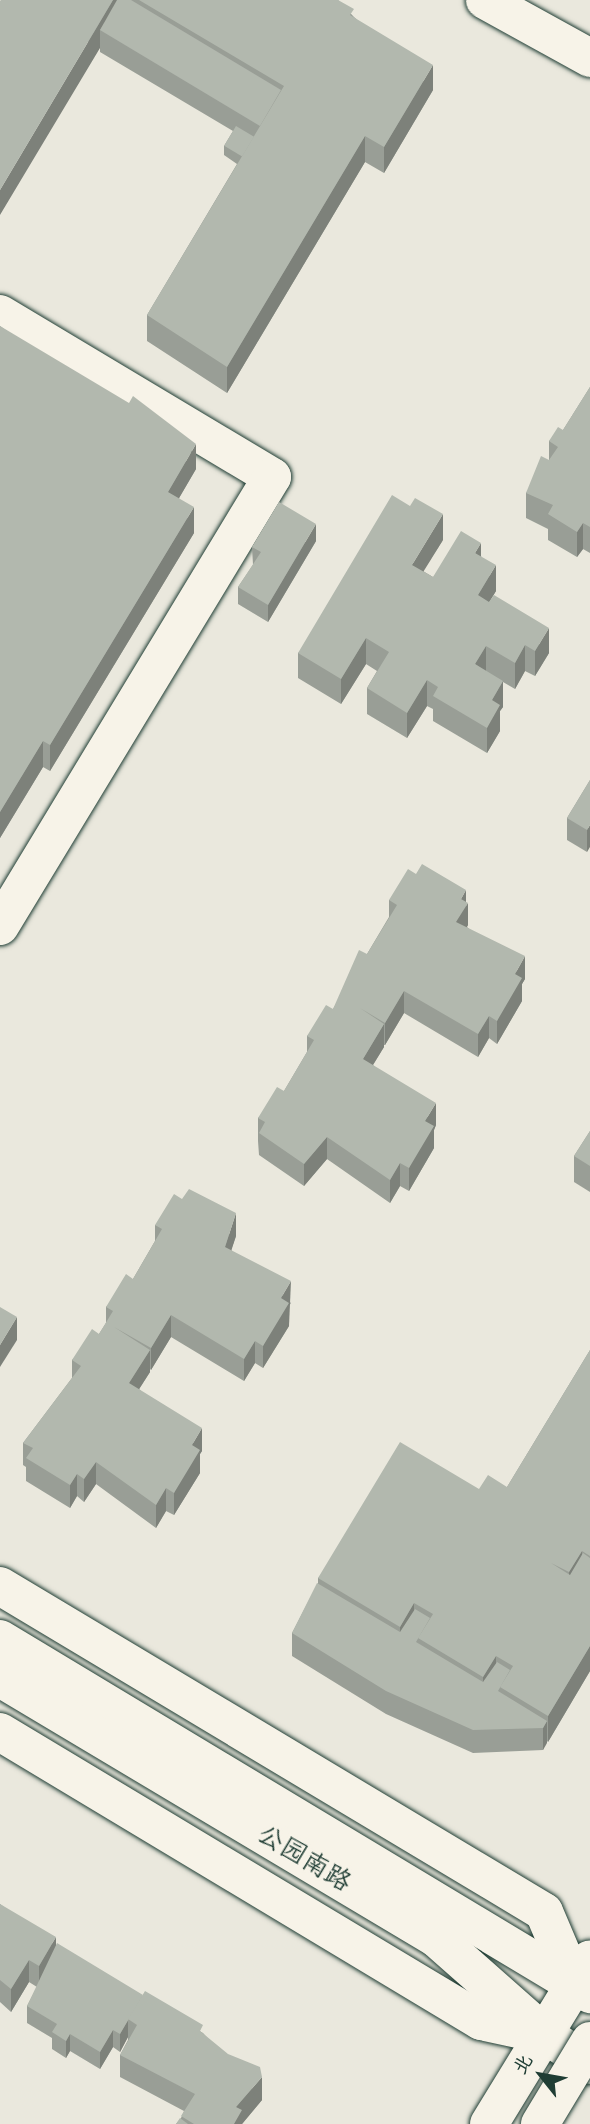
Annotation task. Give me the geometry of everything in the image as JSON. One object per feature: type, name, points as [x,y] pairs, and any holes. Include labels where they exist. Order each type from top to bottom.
[{"type":"main road","points":[[485,0],[590,58]]},
{"type":"main road","points":[[0,314],[272,477],[0,926]]},
{"type":"main road","points":[[0,1586],[544,1912],[585,1979],[489,2124]]},
{"type":"main road","name":"公园南路","points":[[0,1639],[585,1979]]},
{"type":"main road","name":"公园南路","points":[[0,1678],[436,1938],[546,2035],[590,2065]]},
{"type":"main road","points":[[0,1732],[481,2021],[546,2035]]},
{"type":"main road","points":[[540,2124],[590,2040]]},
{"type":"building","points":[[113,0],[0,190],[0,1]]},
{"type":"building","points":[[117,0],[131,0],[281,90],[260,126],[100,30]]},
{"type":"building","points":[[139,0],[338,0],[354,9],[350,15],[433,65],[384,147],[365,136],[227,367],[147,315],[284,86]]},
{"type":"building","points":[[236,126],[254,137],[242,157],[224,146]]},
{"type":"building","points":[[0,326],[129,403],[133,396],[196,444],[168,492],[194,507],[50,745],[43,741],[0,812]]},
{"type":"building","points":[[590,387],[590,527],[583,523],[577,532],[548,514],[553,505],[526,493],[541,456],[549,460],[558,447],[549,441],[558,427],[563,430]]},
{"type":"building","points":[[392,495],[410,506],[415,498],[443,514],[412,565],[433,577],[461,531],[481,543],[475,553],[496,565],[478,595],[489,602],[494,595],[549,628],[535,651],[525,645],[515,663],[486,646],[475,664],[503,681],[492,700],[500,705],[487,728],[433,696],[438,687],[427,680],[407,713],[367,688],[389,652],[366,638],[341,679],[298,653]]},
{"type":"building","points":[[279,502],[316,524],[268,605],[238,587],[261,552],[252,547]]},
{"type":"building","points":[[590,780],[590,825],[587,830],[567,818]]},
{"type":"building","points":[[422,864],[466,890],[461,899],[468,903],[456,922],[525,956],[515,974],[522,978],[497,1021],[489,1016],[478,1034],[404,991],[385,1023],[360,1008],[384,1024],[363,1059],[436,1103],[425,1121],[434,1126],[409,1168],[400,1163],[390,1180],[327,1137],[304,1164],[259,1133],[265,1122],[258,1118],[277,1087],[284,1091],[314,1040],[307,1036],[326,1005],[333,1009],[359,950],[367,954],[397,905],[389,900],[408,869],[416,874]]},
{"type":"building","points":[[590,1131],[590,1166],[574,1156]]},
{"type":"building","points":[[189,1189],[236,1213],[225,1247],[291,1281],[281,1298],[289,1303],[263,1346],[255,1341],[244,1359],[171,1315],[151,1348],[114,1327],[150,1350],[129,1383],[202,1428],[192,1445],[200,1450],[174,1493],[166,1488],[156,1505],[96,1462],[84,1479],[77,1474],[70,1485],[26,1458],[33,1448],[23,1443],[81,1366],[72,1360],[92,1329],[99,1334],[113,1311],[106,1307],[126,1274],[133,1279],[162,1229],[155,1225],[174,1194],[182,1199]]},
{"type":"building","points":[[0,1307],[17,1317],[0,1345]]},
{"type":"building","points":[[590,1350],[590,1556],[582,1551],[569,1572],[551,1563],[570,1575],[583,1553],[590,1558],[590,1646],[548,1716],[500,1687],[513,1666],[496,1656],[483,1677],[418,1638],[433,1614],[414,1603],[400,1627],[318,1578],[400,1442],[479,1489],[488,1475],[507,1487]]},
{"type":"building","points":[[317,1583],[400,1632],[415,1609],[430,1618],[416,1642],[483,1682],[497,1662],[510,1670],[498,1691],[547,1721],[543,1728],[473,1730],[386,1691],[292,1633]]},
{"type":"building","points":[[0,1904],[56,1937],[39,1966],[29,1960],[11,1989],[0,1980]]},
{"type":"building","points":[[57,1943],[143,1995],[120,2034],[113,2030],[100,2052],[70,2034],[66,2041],[52,2032],[57,2024],[27,2006]]},
{"type":"building","points":[[145,1991],[203,2025],[200,2031],[228,2054],[260,2067],[262,2077],[236,2107],[242,2110],[234,2124],[194,2124],[181,2116],[195,2094],[120,2055],[137,2025],[128,2019]]},
{"type":"building","points":[[180,2118],[188,2124],[176,2124]]}]
